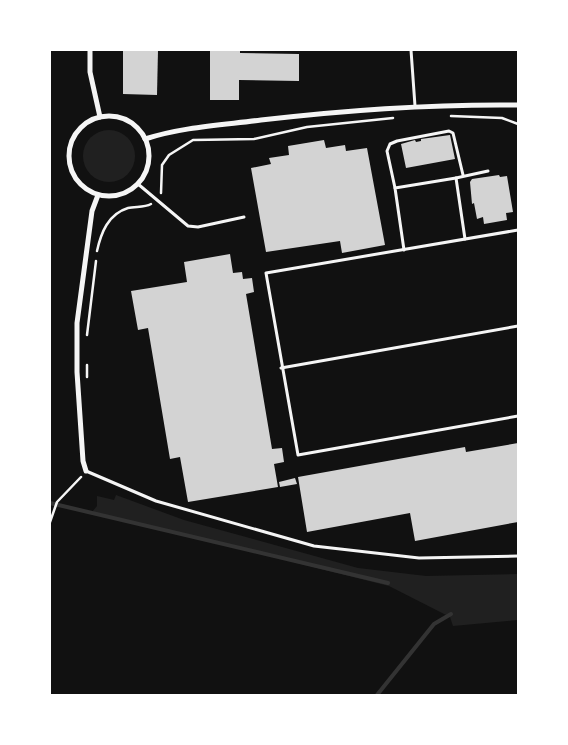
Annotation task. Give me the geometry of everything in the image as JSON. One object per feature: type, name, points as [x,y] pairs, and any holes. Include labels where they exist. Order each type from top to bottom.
[{"type":"street","points":[[90,50],[90,72],[100,117]]},
{"type":"street","points":[[145,139],[194,128],[345,110],[414,106],[518,105]]},
{"type":"street","points":[[100,117],[121,118],[139,130],[145,139],[149,158],[147,167],[138,184],[126,192],[112,196],[98,195],[86,190],[76,181],[70,169],[68,156],[70,146],[78,131],[90,121],[100,117]]},
{"type":"street","points":[[86,471],[83,461],[77,372],[77,323],[92,211],[98,195]]},
{"type":"lane","points":[[411,50],[414,106]]},
{"type":"lane","points":[[404,250],[395,188],[387,151],[390,144],[448,131],[453,133],[463,175]]},
{"type":"lane","points":[[395,188],[456,178],[488,170]]},
{"type":"lane","points":[[456,178],[465,239]]},
{"type":"lane","points":[[138,184],[188,226],[198,227],[244,217]]},
{"type":"lane","points":[[518,230],[266,273],[281,368],[298,455],[518,416]]},
{"type":"lane","points":[[281,368],[518,326]]},
{"type":"lane","points":[[86,471],[156,502],[314,546],[418,558],[518,556]]},
{"type":"path","points":[[50,522],[57,502],[69,492],[86,471]]},
{"type":"shaded area","points":[[104,130],[114,130],[124,134],[131,141],[135,156],[131,171],[124,178],[114,182],[104,182],[94,178],[87,171],[83,161],[83,151],[87,141],[94,134]]},
{"type":"shaded area","points":[[116,495],[184,520],[358,568],[426,576],[518,574],[518,620],[453,626],[450,617],[389,586],[92,512],[97,506],[97,496],[114,500]]},
{"type":"building","points":[[123,50],[158,50],[157,95],[123,94]]},
{"type":"building","points":[[210,50],[240,50],[240,53],[299,54],[299,81],[239,80],[239,100],[210,100]]},
{"type":"building","points":[[450,135],[455,159],[406,168],[401,144]]},
{"type":"building","points":[[324,140],[326,148],[345,145],[346,151],[367,148],[385,245],[342,253],[340,241],[266,252],[251,168],[271,164],[269,158],[289,155],[288,146]]},
{"type":"building","points":[[499,175],[500,177],[507,176],[513,212],[506,213],[507,220],[484,224],[483,217],[477,219],[474,203],[472,204],[470,182],[472,179]]},
{"type":"building","points":[[230,254],[233,273],[242,272],[243,279],[252,278],[254,292],[246,294],[272,449],[282,448],[284,462],[274,464],[278,487],[188,502],[180,457],[170,459],[148,328],[138,330],[131,291],[187,282],[184,262]]},
{"type":"building","points":[[518,443],[518,522],[415,541],[410,513],[307,532],[298,477],[465,447],[466,452]]},
{"type":"building","points":[[295,478],[297,484],[280,487],[279,482]]},
{"type":"waterway","points":[[50,503],[388,583]]},
{"type":"waterway","points":[[377,695],[434,624],[451,614]]}]
